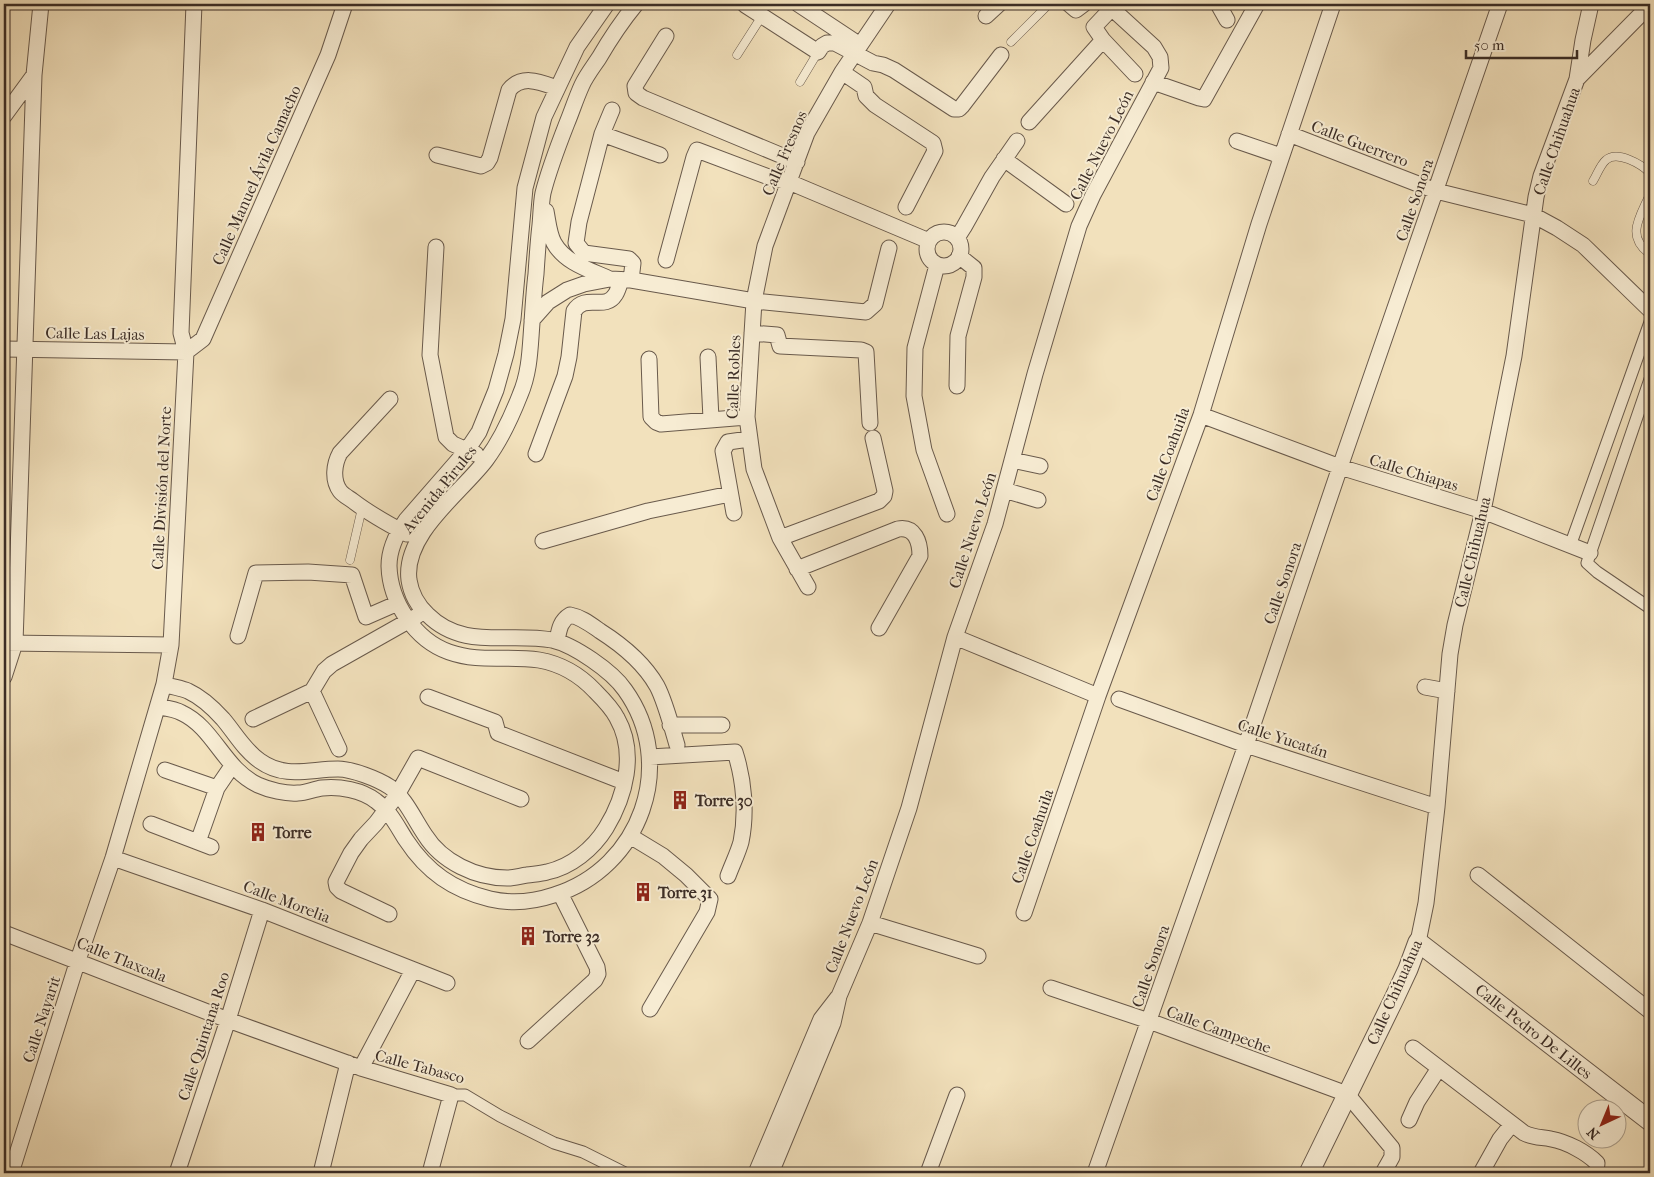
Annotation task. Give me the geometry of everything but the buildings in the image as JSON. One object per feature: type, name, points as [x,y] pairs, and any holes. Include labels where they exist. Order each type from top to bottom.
[{"type":"street","points":[[4,677],[9,643],[24,350],[34,75],[41,4]]},
{"type":"street","name":"Calle División del Norte","points":[[78,960],[113,858],[158,707],[171,645],[186,352],[182,333],[194,4]]},
{"type":"street","name":"Calle Manuel Ávila Camacho","points":[[186,352],[203,339],[328,55],[345,4]]},
{"type":"street","name":"Avenida Pirules","points":[[164,684],[187,690],[199,698],[223,718],[243,746],[260,762],[279,770],[299,773],[341,769],[367,776],[390,787],[408,805],[427,838],[440,852],[454,863],[471,871],[488,876],[509,878],[548,872],[580,857],[599,838],[618,808],[627,767],[627,750],[623,732],[617,718],[607,703],[577,674],[552,663],[511,657],[480,659],[461,656],[436,646],[408,621],[398,603],[392,585],[389,565],[399,530],[467,450],[479,432],[496,390],[513,319],[525,188],[544,117],[577,47],[607,4]]},
{"type":"street","name":"Avenida Pirules","points":[[158,707],[180,711],[194,720],[207,733],[232,766],[259,785],[298,794],[326,788],[342,788],[360,793],[374,800],[386,810],[418,857],[430,870],[447,882],[470,893],[494,900],[534,901],[574,887],[595,874],[614,858],[630,836],[640,818],[647,792],[650,757],[648,742],[640,716],[624,687],[595,661],[557,641],[532,638],[466,637],[439,625],[425,612],[417,601],[411,588],[408,572],[417,540],[437,514],[486,459],[501,437],[522,390],[530,360],[542,196],[583,83],[624,17],[636,4]]},
{"type":"street","points":[[798,4],[858,49],[873,63],[894,70],[954,109],[958,109],[1001,55]]},
{"type":"street","name":"Calle Fresnos","points":[[754,301],[766,246],[807,134],[842,72],[888,4]]},
{"type":"street","points":[[986,16],[999,4]]},
{"type":"street","points":[[1068,4],[1076,10],[1084,4]]},
{"type":"street","points":[[1218,4],[1227,20]]},
{"type":"street","points":[[1153,82],[1204,99],[1257,4]]},
{"type":"street","name":"Calle Coahuila","points":[[1024,913],[1098,696],[1201,415],[1259,224],[1333,4]]},
{"type":"street","name":"Calle Sonora","points":[[1095,1173],[1246,745],[1500,4]]},
{"type":"street","name":"Calle Chihuahua","points":[[1309,1173],[1408,969],[1418,942],[1426,903],[1437,807],[1450,654],[1455,625],[1483,511],[1514,356],[1533,215],[1541,176],[1577,79],[1591,4]]},
{"type":"street","points":[[745,5],[818,52],[827,43],[835,43],[858,49]]},
{"type":"street","points":[[1577,79],[1650,5]]},
{"type":"street","points":[[1109,6],[1094,27],[1103,40],[1135,74]]},
{"type":"street","name":"Calle Nuevo León","points":[[770,1173],[833,1023],[839,996],[870,923],[909,808],[955,637],[995,524],[1035,374],[1080,226],[1093,195],[1160,68],[1161,62],[1158,52],[1109,6]]},
{"type":"street","points":[[666,36],[635,86],[636,93],[643,98],[797,162]]},
{"type":"street","points":[[1029,122],[1103,40]]},
{"type":"street","points":[[842,72],[864,87],[866,96],[875,105],[933,143],[935,147],[935,151],[906,207]]},
{"type":"street","points":[[4,116],[34,75]]},
{"type":"street","points":[[437,155],[481,166],[490,158],[509,90],[515,83],[523,80],[557,88]]},
{"type":"street","points":[[536,454],[564,376],[569,357],[574,312],[577,306],[582,303],[606,302],[614,298],[621,280],[633,264],[629,259],[584,253],[576,243],[579,222],[602,134],[612,110]]},
{"type":"street","points":[[602,134],[660,155]]},
{"type":"street","name":"Calle Guerrero","points":[[1289,134],[1436,191],[1533,215],[1557,228],[1583,246],[1650,310]]},
{"type":"street","points":[[957,238],[1017,140]]},
{"type":"street","points":[[1237,141],[1281,156]]},
{"type":"street","points":[[666,260],[694,157],[698,150],[774,179],[789,182],[929,241]]},
{"type":"street","points":[[1004,159],[1066,204]]},
{"type":"street","points":[[542,196],[553,242],[563,255],[580,266],[621,280],[754,301],[866,312],[875,304],[889,248]]},
{"type":"street","points":[[945,232],[957,238],[961,250],[955,262],[943,266],[931,260],[927,248],[933,236],[945,232]]},
{"type":"street","points":[[436,246],[430,355],[446,437],[453,444],[486,459]]},
{"type":"street","points":[[957,386],[958,336],[974,277],[974,268],[959,256]]},
{"type":"street","points":[[936,264],[915,348],[914,396],[924,450],[947,514]]},
{"type":"street","points":[[532,320],[548,302],[567,290],[584,284],[621,280]]},
{"type":"street","name":"Calle Robles","points":[[754,301],[747,417],[754,469],[780,538],[808,587]]},
{"type":"street","points":[[1570,546],[1650,322]]},
{"type":"street","points":[[752,333],[777,336],[780,346],[861,350],[866,352],[871,430],[885,491],[884,496],[879,501],[780,538]]},
{"type":"street","name":"Calle Las Lajas","points":[[4,349],[186,352]]},
{"type":"street","points":[[708,357],[711,419]]},
{"type":"street","points":[[648,359],[651,417],[656,422],[661,424],[747,417]]},
{"type":"street","points":[[1650,379],[1587,563],[1597,572],[1650,608]]},
{"type":"street","points":[[390,399],[340,453],[335,461],[335,475],[340,490],[362,508],[417,540]]},
{"type":"street","name":"Calle Chiapas","points":[[1201,415],[1340,467],[1483,511],[1590,554]]},
{"type":"street","points":[[734,513],[722,451],[728,442],[749,440]]},
{"type":"street","points":[[1012,460],[1040,466]]},
{"type":"street","points":[[1004,490],[1038,500]]},
{"type":"street","points":[[543,541],[648,511],[730,494]]},
{"type":"street","points":[[797,569],[898,529],[904,528],[911,531],[917,538],[920,546],[920,556],[878,628]]},
{"type":"street","points":[[238,636],[256,573],[308,572],[352,575],[366,617],[398,603]]},
{"type":"street","points":[[254,719],[312,691],[324,671],[332,664],[425,612]]},
{"type":"street","points":[[557,641],[560,627],[564,619],[570,615],[578,616],[616,641],[646,670],[658,688],[677,744]]},
{"type":"street","points":[[955,637],[1098,696]]},
{"type":"street","points":[[9,643],[171,645]]},
{"type":"street","points":[[1425,687],[1447,691]]},
{"type":"street","points":[[312,691],[338,749]]},
{"type":"street","points":[[428,697],[495,722],[498,733],[624,782]]},
{"type":"street","name":"Calle Yucatán","points":[[1118,698],[1246,745],[1437,807]]},
{"type":"street","points":[[207,733],[223,718]]},
{"type":"street","points":[[670,725],[722,724]]},
{"type":"street","points":[[650,757],[735,752],[739,765],[744,813],[740,844],[728,876]]},
{"type":"street","points":[[390,914],[341,891],[337,887],[336,882],[351,853],[397,795],[418,758],[520,799]]},
{"type":"street","points":[[151,824],[204,844],[217,788],[232,766]]},
{"type":"street","points":[[164,770],[217,788]]},
{"type":"street","points":[[618,808],[640,818]]},
{"type":"street","points":[[630,836],[663,856],[710,898],[707,912],[650,1009]]},
{"type":"street","name":"Calle Morelia","points":[[113,858],[262,910],[446,983]]},
{"type":"street","points":[[1478,875],[1650,1010]]},
{"type":"street","points":[[528,1041],[595,980],[598,974],[560,893]]},
{"type":"street","name":"Calle Quintana Roo","points":[[177,1173],[262,910]]},
{"type":"street","points":[[870,923],[978,956]]},
{"type":"street","name":"Calle Tlaxcala","points":[[4,932],[228,1020]]},
{"type":"street","name":"Calle Pedro De Lilles","points":[[1418,942],[1650,1121]]},
{"type":"street","name":"Calle Nayarit","points":[[11,1173],[78,960]]},
{"type":"street","points":[[321,1173],[354,1066],[413,970]]},
{"type":"street","name":"Calle Campeche","points":[[1051,988],[1347,1094]]},
{"type":"street","name":"Calle Nuevo León","points":[[756,1173],[822,1019],[829,1007],[839,996]]},
{"type":"street","name":"Calle Tabasco","points":[[228,1020],[354,1066],[451,1095],[464,1095],[500,1116],[554,1143],[583,1152],[625,1173]]},
{"type":"street","points":[[1413,1048],[1524,1133],[1534,1138],[1557,1140],[1589,1155],[1596,1168]]},
{"type":"street","points":[[1409,1120],[1427,1084],[1439,1068]]},
{"type":"street","points":[[1347,1094],[1392,1148],[1392,1157],[1383,1173]]},
{"type":"street","points":[[430,1173],[451,1095]]},
{"type":"street","points":[[928,1173],[957,1095]]},
{"type":"street","points":[[1482,1173],[1500,1139],[1512,1124]]},
{"type":"lane","points":[[1011,42],[1049,4]]},
{"type":"lane","points":[[736,54],[762,16]]},
{"type":"lane","points":[[800,82],[818,52]]},
{"type":"lane","points":[[1593,182],[1607,159],[1615,156],[1622,157],[1645,168],[1650,173]]},
{"type":"lane","points":[[1650,194],[1636,227],[1637,238],[1642,248],[1650,254]]},
{"type":"lane","points":[[350,560],[362,508]]},
{"type":"place","name":"Torre 30","points":[[680,800]]},
{"type":"place","name":"Torre","points":[[258,832]]},
{"type":"place","name":"Torre 31","points":[[643,892]]},
{"type":"place","name":"Torre 32","points":[[528,936]]}]
